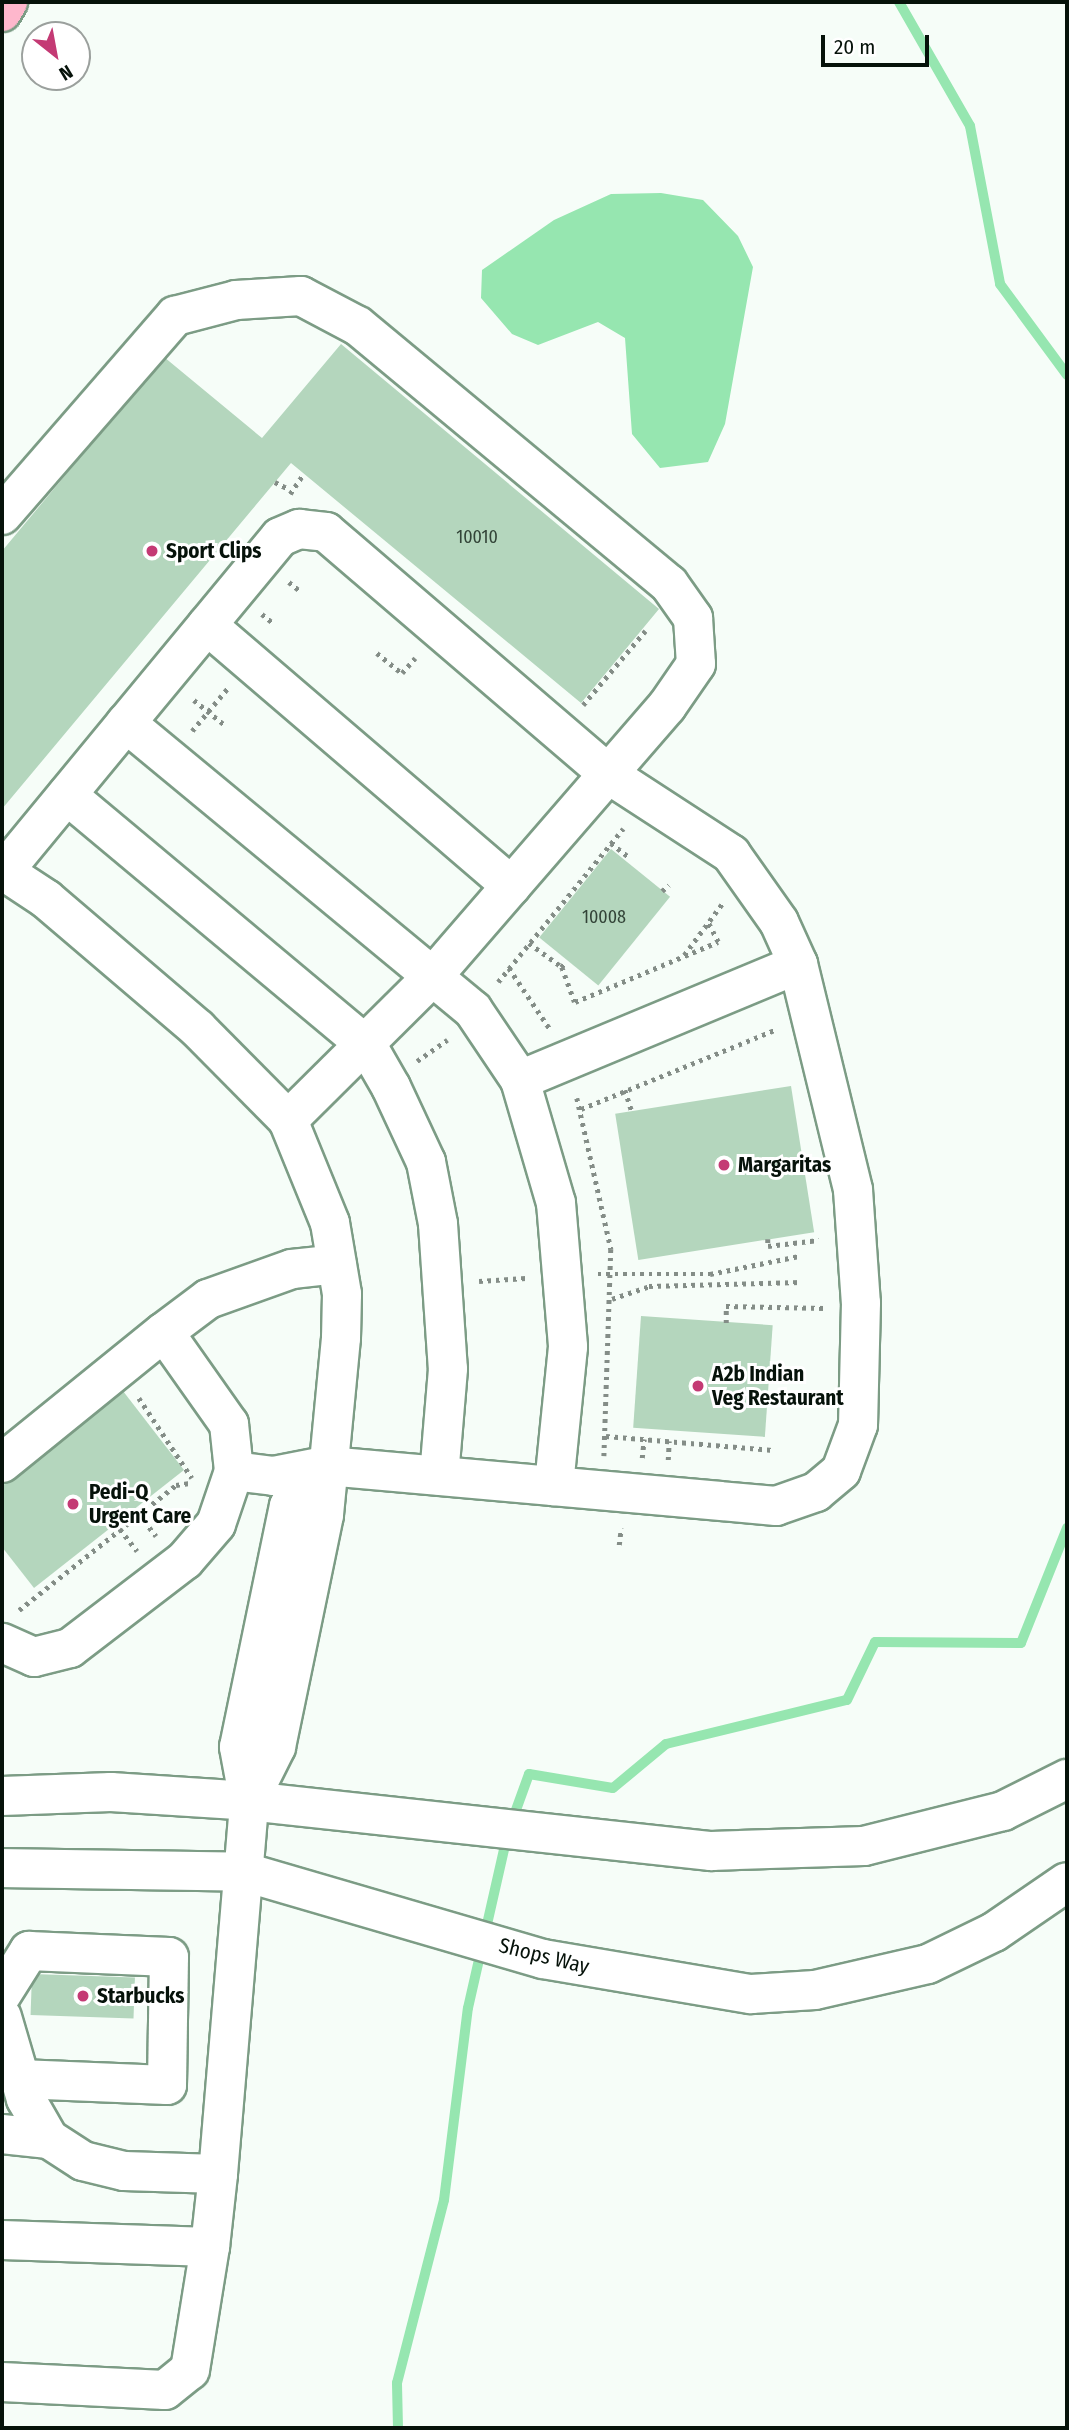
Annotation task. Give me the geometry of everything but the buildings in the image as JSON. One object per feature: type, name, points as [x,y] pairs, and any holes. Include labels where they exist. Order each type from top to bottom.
[{"type":"highway","points":[[2,12],[8,2]]},
{"type":"street","points":[[2,515],[175,316],[236,299],[301,296],[369,335],[669,584],[693,618],[695,664],[608,774],[368,1047],[288,1120]]},
{"type":"street","points":[[2,2382],[164,2390],[190,2370],[210,2247],[245,1872],[249,1801],[239,1747],[289,1506],[325,1466],[341,1338],[337,1264],[313,1168],[288,1120],[198,1029],[46,899],[3,871],[280,537],[299,529],[326,532],[608,774],[731,854],[779,922],[798,964],[853,1190],[862,1303],[858,1424],[841,1471],[816,1492],[776,1506],[325,1466],[274,1476],[234,1471]]},
{"type":"street","points":[[206,625],[511,886]]},
{"type":"street","points":[[126,723],[434,975],[473,1010],[520,1080],[556,1203],[565,1280],[568,1347],[554,1486]]},
{"type":"street","points":[[67,795],[368,1047],[426,1162],[444,1283],[448,1369],[439,1476]]},
{"type":"street","points":[[520,1080],[798,964]]},
{"type":"street","points":[[2,1463],[208,1299],[292,1269],[337,1264]]},
{"type":"street","points":[[6,1630],[34,1657],[70,1647],[185,1560],[216,1524],[234,1471],[229,1424],[164,1332]]},
{"type":"street","points":[[2,1796],[111,1792],[249,1801],[447,1818],[711,1851],[864,1846],[1003,1811],[1067,1779]]},
{"type":"street","name":"Shops Way","points":[[2,1868],[245,1872],[543,1959],[715,1990],[815,1990],[928,1964],[994,1932],[1067,1882]]},
{"type":"street","points":[[2,1994],[29,1951],[169,1957],[167,2085],[19,2079]]},
{"type":"street","points":[[2,2017],[19,2079],[49,2139]]},
{"type":"street","points":[[4,2135],[49,2139],[83,2161],[124,2171],[218,2174]]},
{"type":"street","points":[[2,2240],[210,2247]]},
{"type":"path","points":[[275,482],[289,489],[304,473]]},
{"type":"path","points":[[282,505],[300,502]]},
{"type":"path","points":[[575,715],[645,631]]},
{"type":"path","points":[[377,653],[402,673],[425,646]]},
{"type":"path","points":[[170,759],[249,661]]},
{"type":"path","points":[[190,696],[225,725]]},
{"type":"path","points":[[493,988],[628,823]]},
{"type":"path","points":[[611,843],[630,858]]},
{"type":"path","points":[[663,891],[668,885]]},
{"type":"path","points":[[683,957],[721,904],[729,909]]},
{"type":"path","points":[[529,943],[561,967],[575,1002],[718,942],[709,922]]},
{"type":"path","points":[[561,967],[567,961]]},
{"type":"path","points":[[509,968],[543,1012],[555,1039]]},
{"type":"path","points":[[581,1109],[788,1025]]},
{"type":"path","points":[[410,1066],[452,1034]]},
{"type":"path","points":[[625,1090],[632,1111]]},
{"type":"path","points":[[768,1239],[768,1246],[828,1240]]},
{"type":"path","points":[[612,1274],[721,1272],[742,1264],[757,1268],[799,1256]]},
{"type":"path","points":[[752,1280],[757,1268]]},
{"type":"path","points":[[721,1272],[727,1282]]},
{"type":"path","points":[[662,1275],[667,1288]]},
{"type":"path","points":[[444,1283],[538,1277]]},
{"type":"path","points":[[612,1299],[635,1288],[667,1288],[692,1283],[712,1289],[727,1282],[752,1280],[771,1286],[802,1282]]},
{"type":"path","points":[[726,1322],[726,1306],[824,1307],[823,1317],[833,1317]]},
{"type":"path","points":[[116,1371],[159,1423],[194,1483]]},
{"type":"path","points":[[606,1436],[772,1450]]},
{"type":"path","points":[[185,1497],[194,1483]]},
{"type":"path","points":[[6,1630],[120,1529],[176,1485],[194,1483]]},
{"type":"path","points":[[139,1514],[160,1542]]},
{"type":"path","points":[[120,1529],[142,1557]]},
{"type":"shaded area","points":[[661,193],[703,200],[738,236],[753,267],[725,424],[708,462],[660,468],[632,434],[625,338],[598,322],[538,345],[512,334],[481,298],[482,270],[554,220],[611,194]]},
{"type":"waterway","points":[[899,2],[970,126],[1000,284],[1067,375]]},
{"type":"waterway","points":[[512,1821],[529,1774],[613,1788],[666,1744],[847,1700],[875,1642],[1021,1643],[1067,1528]]},
{"type":"waterway","points":[[398,2428],[397,2383],[444,2200],[468,2008],[507,1836]]},
{"type":"place","name":"Sport Clips","points":[[152,551]]},
{"type":"place","name":"Margaritas","points":[[724,1165]]},
{"type":"place","name":"A2b Indian Veg Restaurant","points":[[698,1386]]},
{"type":"place","name":"Pedi-Q Urgent Care","points":[[73,1504]]},
{"type":"place","name":"Starbucks","points":[[83,1996]]}]
